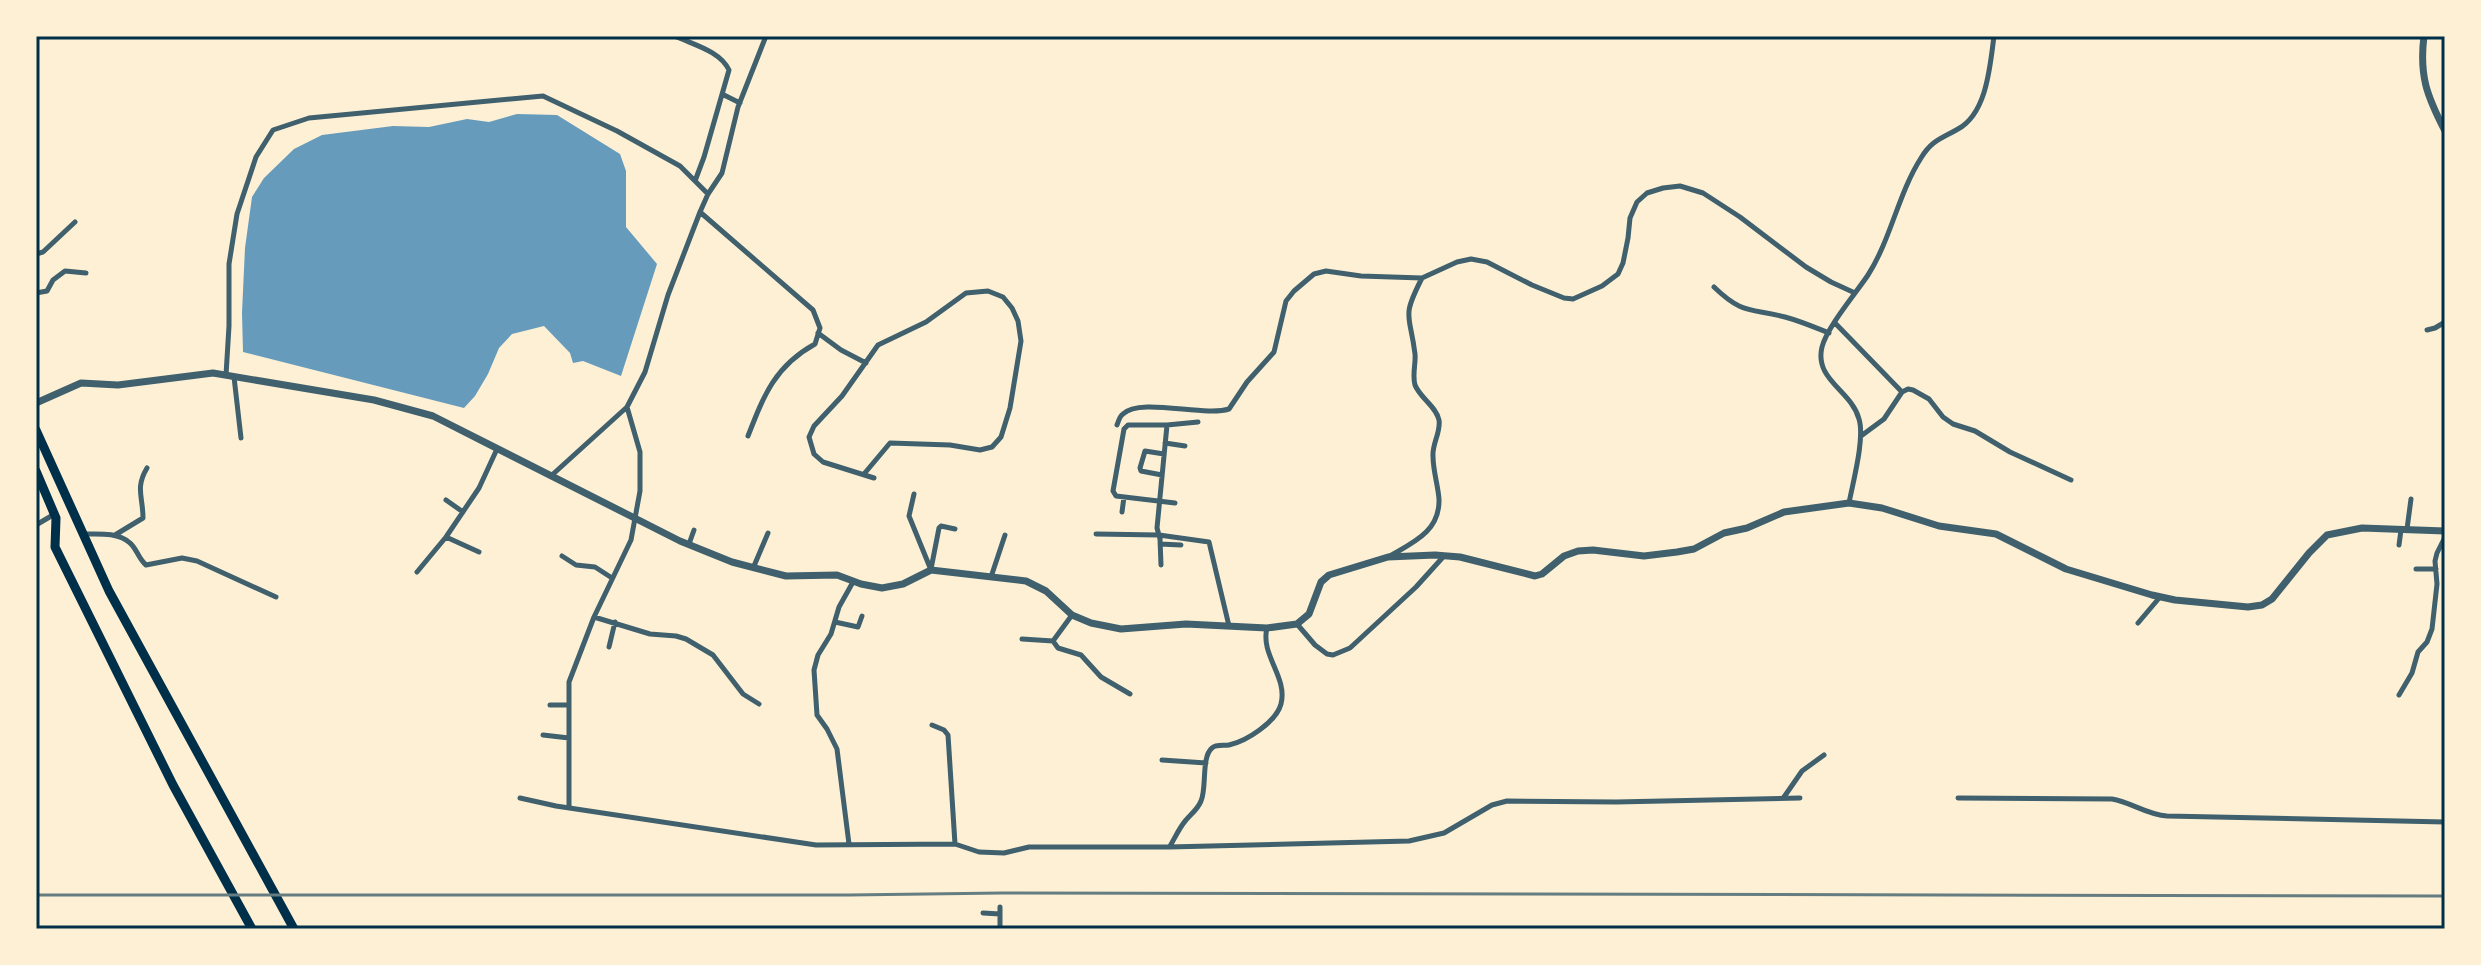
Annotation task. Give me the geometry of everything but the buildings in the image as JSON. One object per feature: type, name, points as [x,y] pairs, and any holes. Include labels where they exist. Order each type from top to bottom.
[{"type":"main road","points":[[36,430],[109,591],[294,929]]},
{"type":"main road","points":[[37,477],[40,493],[55,516],[55,547],[90,621],[173,785],[252,929]]},
{"type":"street","points":[[675,36],[718,55],[729,70],[724,95],[695,181]]},
{"type":"street","points":[[552,475],[627,407],[645,372],[668,295],[700,212],[722,173],[740,103],[766,36]]},
{"type":"street","points":[[1849,503],[1861,437],[1860,421],[1853,403],[1829,381],[1821,363],[1823,345],[1870,271],[1921,157],[1932,142],[1960,129],[1980,108],[1994,36]]},
{"type":"street","points":[[2424,36],[2423,76],[2429,101],[2445,131]]},
{"type":"street","points":[[724,95],[740,103]]},
{"type":"street","points":[[241,438],[230,376],[229,264],[237,214],[256,157],[273,130],[309,118],[543,96],[617,131],[680,166],[708,194]]},
{"type":"street","points":[[1117,425],[1122,414],[1146,407],[1229,409],[1247,382],[1274,352],[1286,301],[1314,274],[1326,271],[1361,276],[1422,278],[1471,259],[1487,262],[1564,298],[1584,295],[1618,274],[1623,263],[1630,218],[1637,202],[1647,193],[1680,186],[1703,193],[1740,217],[1796,261],[1855,293]]},
{"type":"street","points":[[700,212],[813,310],[820,328],[815,344],[794,356],[765,393],[748,436]]},
{"type":"street","points":[[36,254],[43,252],[75,222]]},
{"type":"street","points":[[36,293],[47,291],[53,280],[65,271],[86,273]]},
{"type":"street","points":[[36,403],[81,383],[118,385],[213,373],[374,400],[433,416],[689,544],[732,562],[786,576],[837,575],[882,588],[916,579],[931,570],[1026,581],[1039,586],[1072,615],[1091,623],[1121,629],[1186,624],[1267,628],[1297,624],[1309,614],[1321,582],[1329,575],[1388,557],[1430,530],[1439,500],[1433,457],[1439,421],[1416,385],[1413,374],[1416,357],[1407,316],[1411,298],[1422,278]]},
{"type":"street","points":[[1714,287],[1747,311],[1787,317],[1829,333]]},
{"type":"street","points":[[864,474],[890,443],[896,441],[980,450],[992,447],[1001,437],[1010,408],[1021,341],[1018,321],[1003,297],[988,291],[966,293],[926,322],[878,345],[842,396],[814,426],[809,437],[814,454],[823,462],[874,478]]},
{"type":"street","points":[[2427,330],[2445,322]]},
{"type":"street","points":[[1835,323],[1902,392]]},
{"type":"street","points":[[818,333],[866,363]]},
{"type":"street","points":[[1861,437],[1884,419],[1902,392],[1908,389],[1922,394],[1953,424],[1975,431],[2010,452],[2071,480]]},
{"type":"street","points":[[569,808],[569,682],[594,617],[631,540],[640,491],[640,452],[627,407]]},
{"type":"street","points":[[1175,503],[1116,496],[1113,491],[1124,429],[1128,425],[1198,422]]},
{"type":"street","points":[[1161,565],[1157,528],[1167,425]]},
{"type":"street","points":[[1165,443],[1185,446]]},
{"type":"street","points":[[417,572],[446,537],[479,488],[497,448]]},
{"type":"street","points":[[1162,475],[1141,471],[1140,468],[1145,451],[1164,454]]},
{"type":"street","points":[[114,535],[143,518],[139,492],[140,480],[147,468]]},
{"type":"street","points":[[914,494],[909,516],[931,570]]},
{"type":"street","points":[[1122,512],[1124,497]]},
{"type":"street","points":[[2399,545],[2411,499]]},
{"type":"street","points":[[446,500],[463,512]]},
{"type":"street","points":[[1388,557],[1460,557],[1535,576],[1564,556],[1578,551],[1644,556],[1694,549],[1724,533],[1747,528],[1784,512],[1849,503],[1882,508],[1939,526],[1996,534],[2066,569],[2160,597],[2248,607],[2262,605],[2272,599],[2327,535],[2362,528],[2445,531]]},
{"type":"street","points":[[36,525],[55,516]]},
{"type":"street","points":[[931,570],[939,528],[955,529]]},
{"type":"street","points":[[689,544],[694,530]]},
{"type":"street","points":[[754,566],[768,533]]},
{"type":"street","points":[[83,534],[114,535],[131,543],[146,565],[182,558],[197,561],[276,597]]},
{"type":"street","points":[[1096,534],[1159,535],[1209,542],[1229,626]]},
{"type":"street","points":[[991,577],[1005,535]]},
{"type":"street","points":[[446,537],[479,552]]},
{"type":"street","points":[[2399,695],[2432,629],[2437,553],[2445,537]]},
{"type":"street","points":[[1160,544],[1181,545]]},
{"type":"street","points":[[562,556],[576,565],[595,567],[612,578]]},
{"type":"street","points":[[1297,624],[1327,654],[1333,655],[1350,648],[1416,587],[1444,556]]},
{"type":"street","points":[[2416,569],[2436,569]]},
{"type":"street","points":[[849,844],[837,749],[817,715],[815,662],[853,582]]},
{"type":"street","points":[[2138,623],[2160,597]]},
{"type":"street","points":[[1053,641],[1072,615]]},
{"type":"street","points":[[835,622],[858,627],[862,616]]},
{"type":"street","points":[[594,617],[650,634],[686,639],[713,655],[743,694],[759,704]]},
{"type":"street","points":[[609,647],[615,622]]},
{"type":"street","points":[[1169,847],[1200,804],[1210,749],[1231,745],[1258,730],[1276,715],[1280,706],[1281,683],[1265,644],[1267,628]]},
{"type":"street","points":[[1022,639],[1053,641]]},
{"type":"street","points":[[1053,641],[1058,648],[1081,655],[1101,677],[1130,694]]},
{"type":"street","points":[[550,705],[568,705]]},
{"type":"street","points":[[932,725],[948,735],[955,844]]},
{"type":"street","points":[[543,735],[569,738]]},
{"type":"street","points":[[1783,798],[1802,771],[1824,755]]},
{"type":"street","points":[[1162,760],[1206,763]]},
{"type":"street","points":[[520,798],[816,845],[955,844],[979,852],[1004,853],[1029,847],[1409,841],[1444,833],[1492,805],[1507,801],[1800,798]]},
{"type":"street","points":[[1958,798],[2112,799],[2127,801],[2156,815],[2167,816],[2445,822]]},
{"type":"street","points":[[983,913],[1000,911],[1000,929]]},
{"type":"water","points":[[517,114],[557,115],[620,154],[626,171],[626,227],[657,264],[621,376],[583,361],[573,363],[570,353],[544,326],[512,334],[499,348],[488,374],[464,408],[243,352],[245,248],[252,197],[264,178],[294,149],[322,135],[393,126],[429,127],[467,119],[489,122]]},
{"type":"railway","points":[[36,895],[1002,893],[2445,896]]}]
